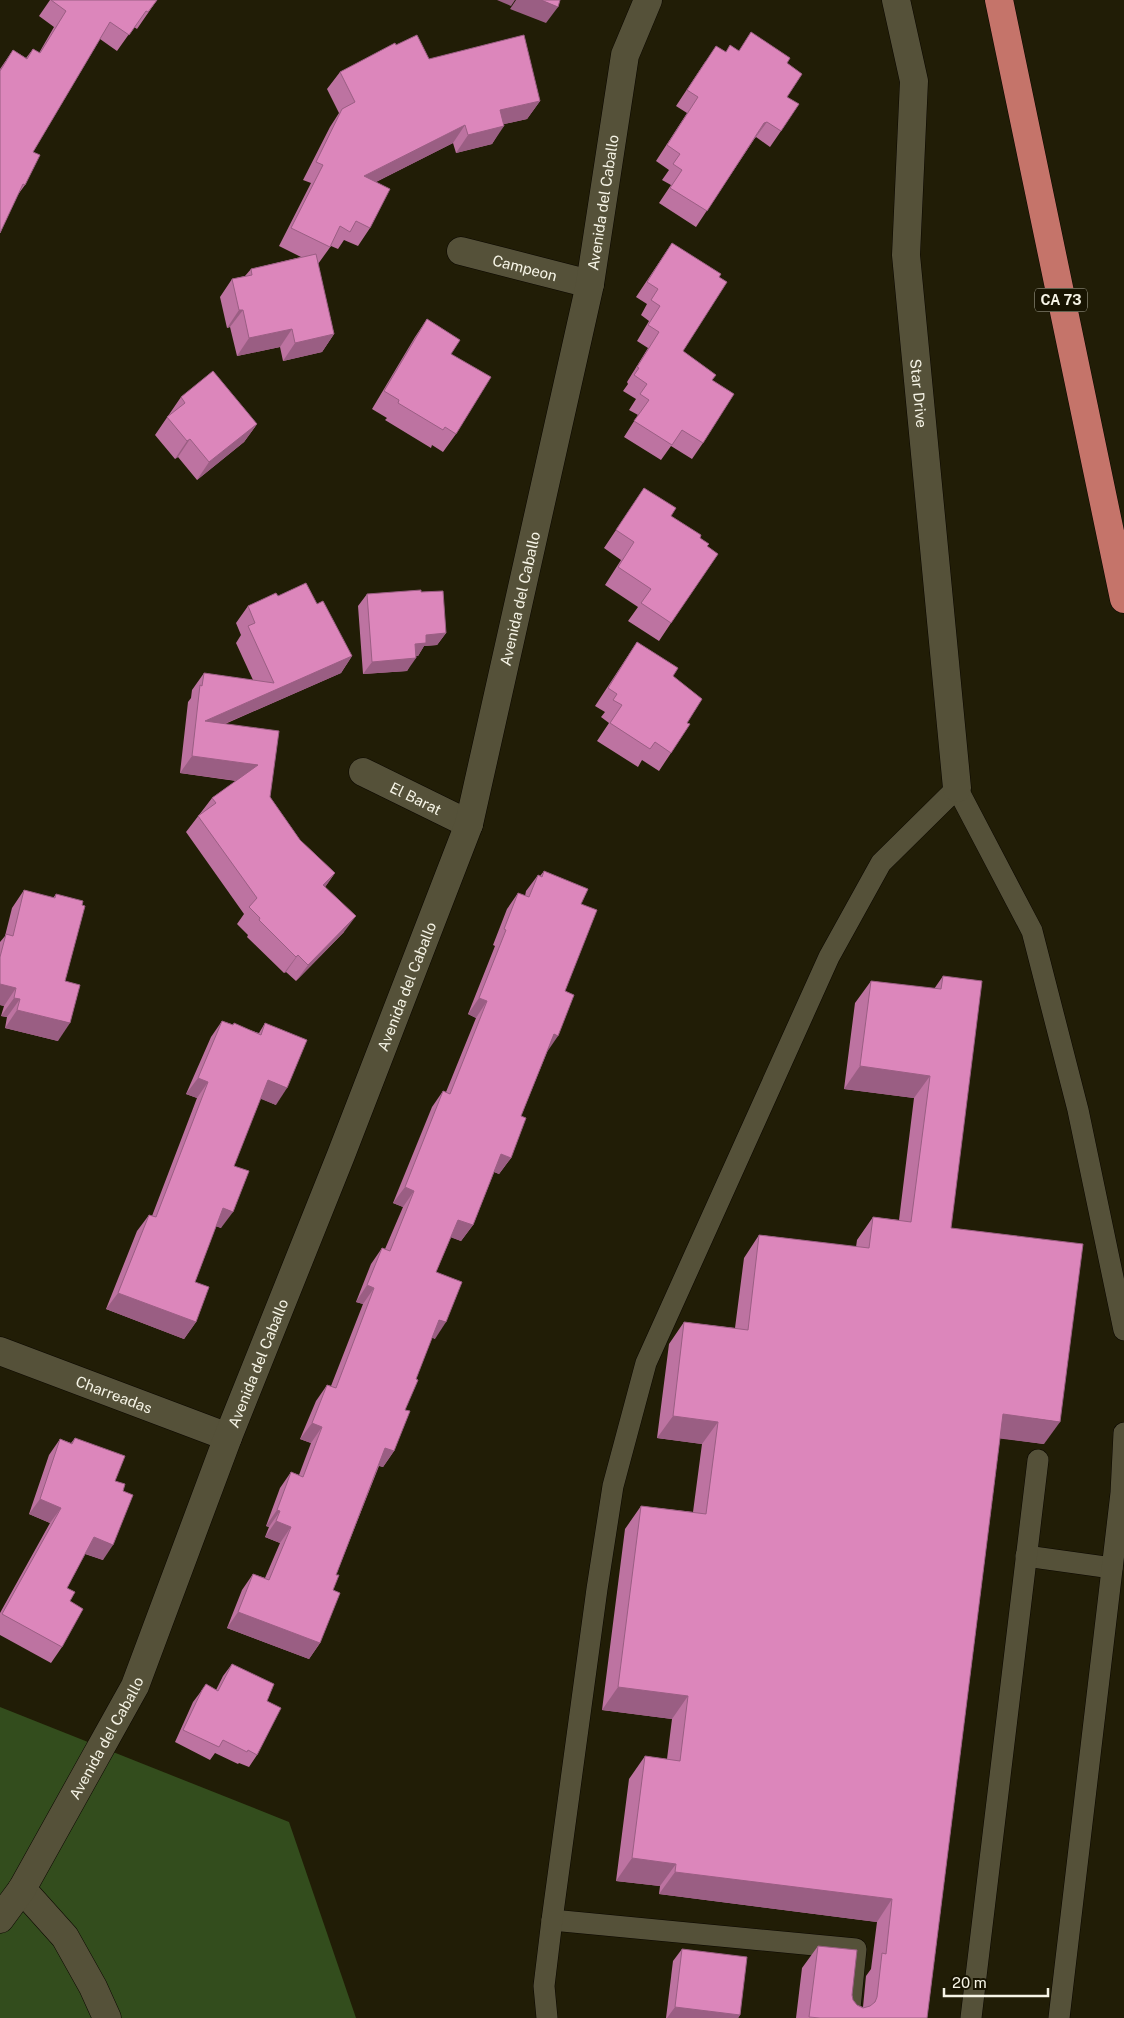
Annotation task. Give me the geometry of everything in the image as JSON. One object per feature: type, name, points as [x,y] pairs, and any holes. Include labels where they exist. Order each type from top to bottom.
[{"type":"highway","name":"CA 73","points":[[999,0],[1124,599]]},
{"type":"street","name":"Avenida del Caballo","points":[[0,1919],[22,1889],[134,1686],[228,1437],[341,1155],[469,824],[590,284],[625,55],[648,0]]},
{"type":"street","name":"Star Drive","points":[[896,0],[914,81],[906,255],[957,788]]},
{"type":"street","name":"Campeon","points":[[461,251],[590,284]]},
{"type":"street","name":"El Barat","points":[[363,772],[469,824]]},
{"type":"street","name":"Charreadas","points":[[0,1351],[228,1437]]},
{"type":"street","points":[[22,1889],[65,1936],[93,1987],[107,2018]]},
{"type":"lane","points":[[546,2018],[544,1986],[552,1920],[614,1486],[646,1363],[829,957],[881,863],[957,788],[1032,931],[1078,1110],[1124,1330]]},
{"type":"lane","points":[[1059,2018],[1121,1493],[1124,1433]]},
{"type":"lane","points":[[971,2018],[1038,1460]]},
{"type":"lane","points":[[1026,1556],[1112,1568]]},
{"type":"lane","points":[[552,1920],[856,1949],[849,2018]]},
{"type":"green space","points":[[0,1707],[289,1822],[356,2018],[0,2018]]},
{"type":"building","points":[[51,0],[157,0],[148,12],[146,11],[129,35],[110,22],[33,152],[40,155],[25,185],[23,184],[0,233],[0,71],[13,50],[27,59],[33,49],[40,53],[66,11]]},
{"type":"building","points":[[541,0],[560,0],[558,7]]},
{"type":"building","points":[[751,32],[790,58],[787,63],[802,74],[787,97],[799,104],[781,131],[767,122],[764,123],[707,211],[670,188],[682,170],[673,164],[680,154],[667,145],[698,97],[687,90],[716,46],[726,52],[730,45],[739,51]]},
{"type":"building","points":[[417,35],[429,59],[524,35],[540,101],[500,110],[504,126],[468,135],[465,125],[364,176],[390,189],[370,228],[356,221],[350,232],[340,226],[330,247],[291,228],[323,165],[316,162],[342,109],[355,102],[340,72],[395,43],[396,45]]},
{"type":"building","points":[[672,243],[721,274],[719,277],[727,282],[683,351],[716,375],[712,380],[734,394],[703,443],[682,430],[672,445],[634,421],[649,400],[640,394],[647,384],[634,375],[659,332],[648,325],[660,306],[651,300],[658,289],[647,282]]},
{"type":"building","points":[[316,254],[334,334],[295,343],[292,329],[249,338],[243,310],[239,310],[232,279],[252,275],[251,269]]},
{"type":"building","points":[[427,319],[460,340],[451,354],[491,377],[456,434],[445,427],[443,430],[398,403],[399,400],[384,391]]},
{"type":"building","points":[[213,371],[257,424],[209,462],[190,439],[187,441],[167,417],[185,403],[181,397]]},
{"type":"building","points":[[644,488],[676,508],[671,516],[701,535],[700,538],[709,544],[707,546],[718,554],[671,623],[641,603],[651,589],[618,567],[634,542],[616,530]]},
{"type":"building","points":[[306,583],[317,604],[323,601],[352,656],[205,721],[279,731],[270,797],[300,840],[335,873],[323,885],[356,916],[308,965],[298,955],[296,957],[259,920],[260,918],[249,907],[257,898],[198,816],[216,803],[212,798],[258,765],[192,756],[200,685],[202,686],[204,673],[274,683],[248,626],[255,623],[248,606],[276,593],[278,596]]},
{"type":"building","points":[[421,590],[421,592],[443,591],[446,633],[426,635],[426,643],[415,644],[416,658],[372,662],[367,594]]},
{"type":"building","points":[[637,642],[678,668],[673,676],[702,699],[687,723],[690,724],[671,753],[655,742],[650,749],[610,723],[622,705],[613,700],[617,694],[608,688]]},
{"type":"building","points":[[544,871],[588,889],[581,904],[597,910],[565,991],[574,995],[558,1036],[554,1034],[521,1116],[526,1118],[511,1158],[501,1154],[473,1225],[458,1220],[436,1272],[462,1282],[446,1322],[439,1320],[416,1379],[418,1380],[405,1410],[410,1411],[394,1451],[385,1448],[336,1575],[339,1575],[333,1590],[340,1593],[320,1643],[238,1612],[253,1574],[269,1580],[291,1527],[276,1521],[280,1511],[277,1510],[291,1472],[303,1477],[322,1427],[312,1423],[327,1385],[336,1388],[374,1288],[367,1285],[382,1248],[390,1251],[414,1191],[405,1187],[443,1091],[450,1094],[487,1001],[479,998],[506,930],[504,929],[518,893],[529,897],[538,875],[542,877]]},
{"type":"building","points":[[24,890],[55,898],[56,894],[83,901],[82,905],[85,906],[65,981],[80,985],[70,1023],[17,1010],[20,999],[14,998],[16,988],[0,984],[0,957],[6,934],[13,936]]},
{"type":"building","points":[[943,976],[982,981],[951,1228],[1083,1244],[1060,1422],[1003,1414],[927,2018],[809,2017],[818,1946],[857,1950],[853,2000],[863,2008],[875,2002],[882,1953],[886,1954],[892,1899],[675,1872],[676,1864],[632,1858],[645,1756],[680,1761],[688,1696],[618,1687],[641,1506],[706,1514],[718,1422],[673,1416],[684,1322],[748,1330],[759,1235],[869,1248],[873,1217],[911,1222],[930,1076],[860,1066],[871,981],[941,989]]},
{"type":"building","points":[[222,1021],[233,1025],[234,1023],[261,1035],[265,1023],[307,1040],[287,1088],[268,1080],[234,1166],[249,1171],[233,1212],[223,1208],[195,1282],[209,1287],[196,1322],[118,1293],[149,1215],[156,1217],[208,1082],[198,1078]]},
{"type":"building","points":[[75,1438],[125,1456],[115,1481],[125,1484],[123,1491],[133,1495],[113,1545],[94,1537],[67,1588],[75,1592],[70,1601],[83,1609],[62,1647],[2,1614],[61,1508],[40,1499],[60,1439],[72,1444]]},
{"type":"building","points":[[232,1664],[274,1684],[267,1701],[281,1708],[257,1755],[223,1740],[219,1747],[183,1730],[206,1684],[218,1691]]},
{"type":"building","points":[[682,1949],[747,1957],[740,2015],[675,2007]]}]
